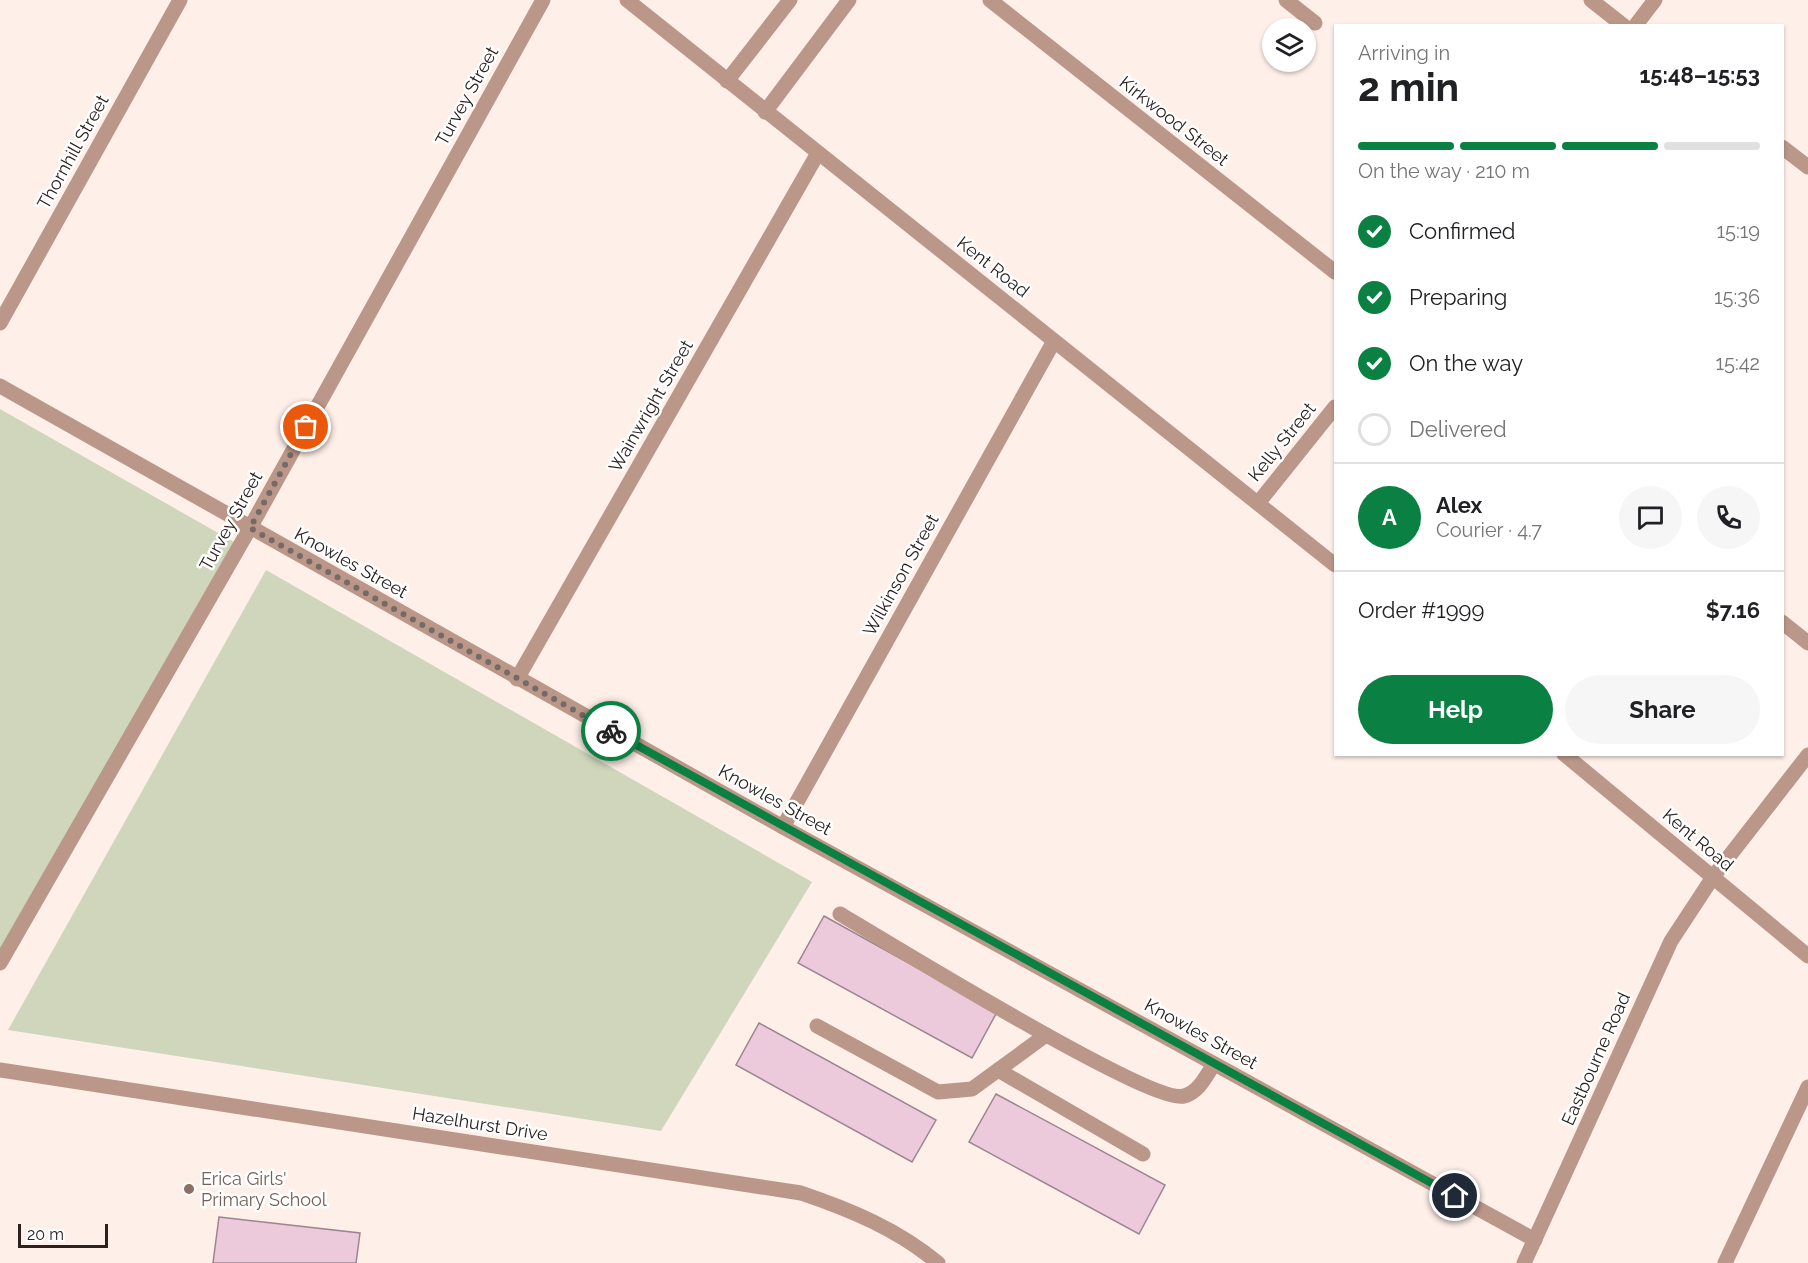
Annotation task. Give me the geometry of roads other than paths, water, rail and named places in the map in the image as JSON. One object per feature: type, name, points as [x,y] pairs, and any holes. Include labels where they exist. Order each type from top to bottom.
[{"type":"street","name":"Thornhill Street","points":[[0,323],[180,0]]},
{"type":"street","name":"Turvey Street","points":[[0,963],[250,528],[543,0]]},
{"type":"street","name":"Kent Road","points":[[627,0],[765,112],[1259,502],[1334,564]]},
{"type":"street","points":[[727,81],[790,0]]},
{"type":"street","points":[[765,112],[849,0]]},
{"type":"street","name":"Kirkwood Street","points":[[990,0],[1334,271]]},
{"type":"street","points":[[1286,0],[1309,18]]},
{"type":"street","points":[[1591,0],[1621,24]]},
{"type":"street","points":[[1637,24],[1655,0]]},
{"type":"street","points":[[1784,149],[1808,167]]},
{"type":"street","name":"Wainwright Street","points":[[517,679],[818,153]]},
{"type":"street","name":"Wilkinson Street","points":[[783,827],[1054,341]]},
{"type":"street","name":"Knowles Street","points":[[0,386],[783,827],[1535,1240]]},
{"type":"street","name":"Kelly Street","points":[[1259,502],[1334,408]]},
{"type":"street","points":[[1784,624],[1808,643]]},
{"type":"street","name":"Eastbourne Road","points":[[1524,1263],[1671,941],[1713,878],[1808,755]]},
{"type":"street","name":"Kent Road","points":[[1566,756],[1808,956]]},
{"type":"street","points":[[840,914],[1080,1054],[1167,1096],[1184,1096],[1198,1088],[1215,1064]]},
{"type":"street","points":[[818,1026],[938,1092],[972,1089],[1046,1035]]},
{"type":"street","name":"Hazelhurst Drive","points":[[0,1070],[801,1193],[851,1210],[893,1231],[938,1263]]},
{"type":"street","points":[[998,1070],[1143,1154]]},
{"type":"street","points":[[1725,1263],[1808,1087]]},
{"type":"place","name":"Erica Girls' Primary School","points":[[189,1189]]}]
